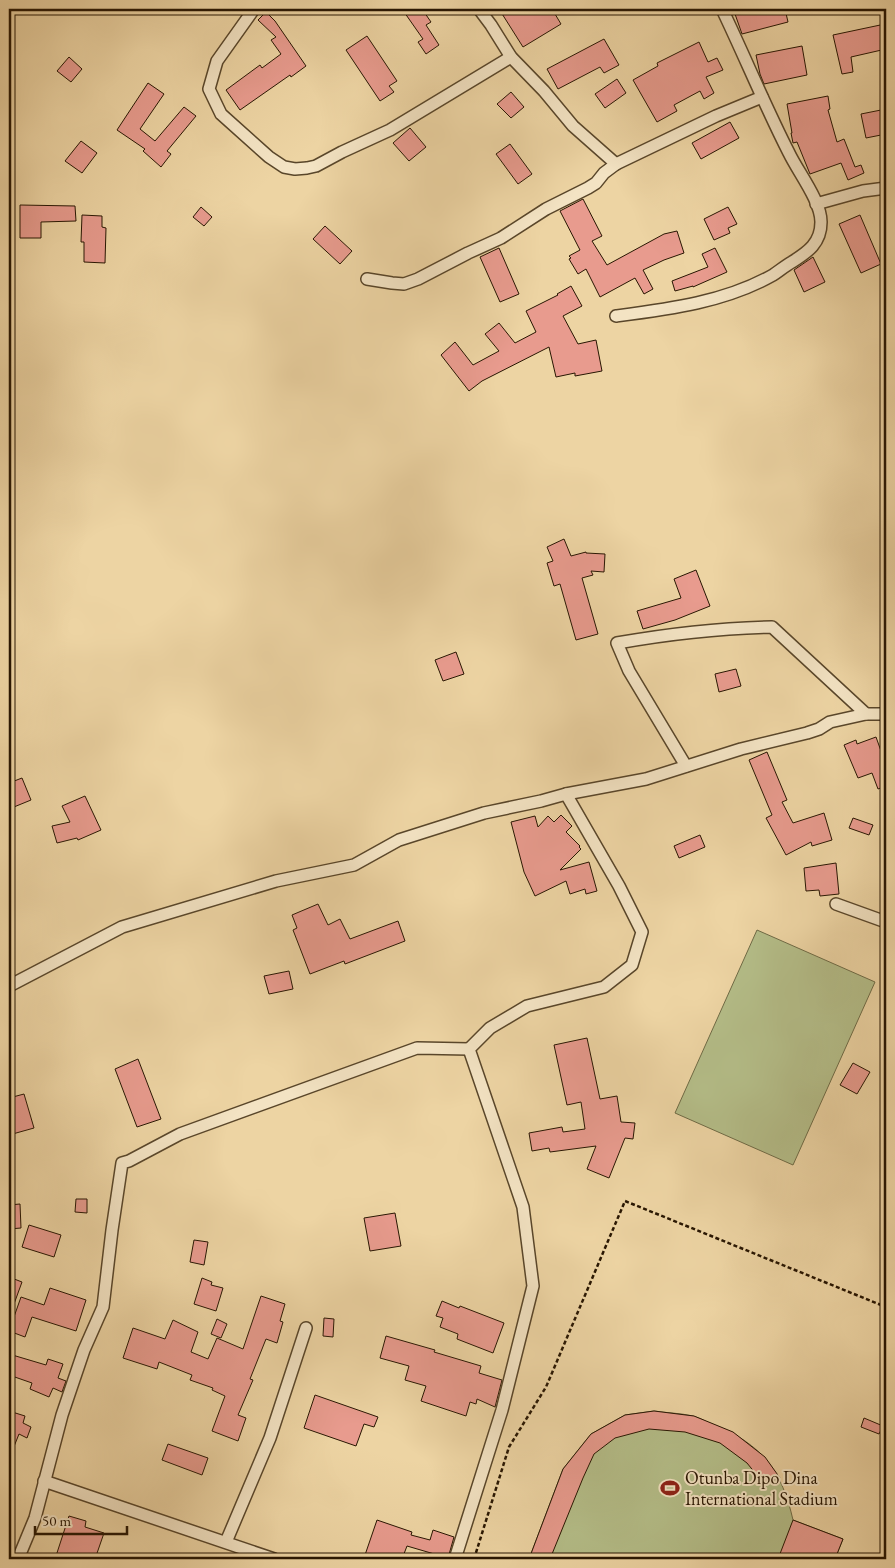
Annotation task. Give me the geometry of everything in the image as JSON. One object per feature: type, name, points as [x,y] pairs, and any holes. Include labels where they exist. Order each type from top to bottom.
[{"type":"street","points":[[254,9],[217,61],[209,89],[221,114],[269,157],[284,167],[295,169],[316,166],[390,130],[511,57]]},
{"type":"street","points":[[479,9],[511,57],[544,91],[573,126],[616,164]]},
{"type":"street","points":[[616,316],[670,309],[715,299],[773,275],[805,254],[817,240],[821,220],[816,204],[762,97],[722,9]]},
{"type":"street","points":[[367,279],[404,284],[418,279],[492,242],[546,209],[588,188],[596,183],[604,172],[616,164],[716,116],[762,97]]},
{"type":"street","points":[[816,204],[863,191],[886,188]]},
{"type":"street","points":[[686,766],[629,671],[617,643],[661,635],[750,627],[772,627],[866,714]]},
{"type":"street","points":[[9,986],[122,927],[276,880],[354,865],[399,840],[484,813],[566,794],[646,779],[742,749],[807,733],[819,729],[830,722],[866,714],[886,714]]},
{"type":"street","points":[[18,1559],[35,1518],[65,1406],[84,1350],[103,1307],[122,1163],[180,1134],[417,1048],[469,1049],[490,1028],[527,1006],[604,987],[632,965],[642,932],[619,886],[566,794]]},
{"type":"street","points":[[836,904],[886,922]]},
{"type":"street","points":[[455,1559],[502,1410],[534,1286],[523,1207],[469,1049]]},
{"type":"street","points":[[226,1542],[270,1438],[306,1328]]},
{"type":"street","points":[[44,1481],[274,1559]]},
{"type":"path","points":[[474,1559],[510,1447],[546,1388],[625,1202],[886,1307]]},
{"type":"green space","points":[[757,930],[875,982],[793,1165],[675,1113]]},
{"type":"green space","name":"Otunba Dipo Dina International Stadium","points":[[654,1411],[693,1416],[731,1433],[757,1450],[776,1473],[783,1487],[793,1520],[843,1539],[835,1559],[529,1559],[563,1469],[591,1434],[625,1415]]},
{"type":"building","points":[[402,9],[422,9],[431,22],[426,25],[439,45],[426,54],[418,42],[423,39]]},
{"type":"building","points":[[499,9],[552,9],[561,24],[523,47]]},
{"type":"building","points":[[755,9],[785,9],[788,22],[742,34],[735,14]]},
{"type":"building","points":[[266,12],[275,21],[306,66],[240,110],[226,90],[260,65],[262,68],[281,54],[271,40],[276,37],[258,20]]},
{"type":"building","points":[[885,24],[886,49],[851,57],[853,72],[842,74],[833,35]]},
{"type":"building","points":[[367,36],[397,81],[389,86],[394,92],[380,101],[346,50]]},
{"type":"building","points":[[604,39],[619,65],[604,73],[600,67],[558,89],[547,69]]},
{"type":"building","points":[[699,42],[708,62],[717,58],[723,70],[706,77],[714,93],[704,99],[700,91],[674,105],[677,111],[657,122],[633,80],[658,66],[657,63]]},
{"type":"building","points":[[802,46],[807,75],[764,84],[756,55]]},
{"type":"building","points":[[69,57],[82,69],[71,82],[57,71]]},
{"type":"building","points":[[617,79],[626,93],[605,108],[595,94]]},
{"type":"building","points":[[148,83],[164,94],[140,129],[155,141],[184,107],[196,116],[167,151],[171,154],[161,167],[143,151],[145,149],[117,130]]},
{"type":"building","points":[[511,92],[524,107],[511,118],[497,104]]},
{"type":"building","points":[[828,96],[830,109],[828,110],[837,142],[844,139],[855,167],[861,165],[864,173],[848,180],[841,163],[810,174],[797,142],[793,143],[787,104]]},
{"type":"building","points":[[886,109],[886,134],[866,138],[861,114]]},
{"type":"building","points":[[730,122],[739,138],[701,159],[692,143]]},
{"type":"building","points":[[410,128],[426,147],[409,161],[393,143]]},
{"type":"building","points":[[81,141],[97,153],[82,173],[65,161]]},
{"type":"building","points":[[510,144],[532,174],[518,184],[496,154]]},
{"type":"building","points":[[583,199],[602,236],[592,241],[607,265],[664,234],[677,231],[684,253],[643,270],[653,289],[644,294],[635,278],[600,297],[586,269],[578,274],[569,259],[571,258],[569,256],[580,250],[560,211]]},
{"type":"building","points":[[20,205],[75,206],[76,221],[41,222],[41,238],[20,238]]},
{"type":"building","points":[[201,207],[212,217],[204,226],[193,217]]},
{"type":"building","points":[[728,207],[737,224],[728,228],[730,233],[714,240],[704,219]]},
{"type":"building","points":[[82,215],[102,216],[102,227],[106,228],[105,263],[84,262],[84,242],[81,242]]},
{"type":"building","points":[[860,215],[881,264],[861,273],[839,224]]},
{"type":"building","points":[[325,226],[352,251],[340,264],[313,239]]},
{"type":"building","points":[[499,248],[519,294],[500,302],[480,257]]},
{"type":"building","points":[[715,248],[727,272],[693,287],[675,291],[672,281],[708,267],[702,254]]},
{"type":"building","points":[[813,257],[825,282],[804,292],[794,270]]},
{"type":"building","points":[[571,286],[582,306],[563,316],[578,344],[596,340],[602,371],[575,376],[575,373],[556,377],[549,347],[482,381],[469,391],[441,355],[455,342],[473,365],[499,351],[485,334],[499,323],[515,343],[536,332],[526,311],[558,295]]},
{"type":"building","points":[[564,539],[571,556],[586,552],[605,554],[604,572],[591,571],[593,575],[582,578],[598,634],[576,640],[560,584],[554,586],[547,563],[553,561],[547,547]]},
{"type":"building","points":[[696,570],[710,606],[675,620],[643,629],[637,611],[681,598],[674,579]]},
{"type":"building","points":[[456,652],[464,674],[443,681],[435,660]]},
{"type":"building","points":[[736,669],[741,686],[719,692],[715,674]]},
{"type":"building","points":[[876,737],[886,765],[886,786],[878,789],[872,773],[858,778],[844,745],[856,740],[857,744]]},
{"type":"building","points":[[767,752],[787,800],[782,802],[793,823],[824,813],[832,840],[812,846],[811,842],[786,855],[766,818],[772,815],[749,760]]},
{"type":"building","points":[[22,778],[31,800],[9,809],[9,783]]},
{"type":"building","points":[[85,796],[101,830],[78,840],[77,838],[57,843],[52,826],[70,822],[62,806]]},
{"type":"building","points":[[561,815],[572,826],[566,832],[581,849],[560,870],[589,862],[597,891],[586,894],[585,889],[570,894],[566,881],[535,896],[524,872],[511,822],[535,816],[538,827],[548,816],[554,822]]},
{"type":"building","points":[[853,818],[873,825],[869,835],[849,828]]},
{"type":"building","points":[[700,835],[705,847],[679,858],[674,846]]},
{"type":"building","points":[[836,863],[839,894],[820,896],[819,890],[806,891],[804,868]]},
{"type":"building","points":[[318,904],[328,925],[340,919],[350,939],[398,921],[405,941],[345,964],[344,961],[310,974],[293,930],[297,928],[292,915]]},
{"type":"building","points":[[289,971],[293,989],[269,994],[264,976]]},
{"type":"building","points":[[587,1038],[600,1099],[617,1096],[621,1122],[635,1123],[633,1139],[625,1138],[609,1178],[587,1169],[596,1146],[550,1152],[549,1148],[532,1151],[529,1133],[562,1127],[563,1132],[585,1129],[581,1102],[567,1105],[554,1045]]},
{"type":"building","points":[[138,1059],[161,1119],[137,1127],[115,1069]]},
{"type":"building","points":[[853,1063],[870,1072],[857,1094],[840,1085]]},
{"type":"building","points":[[24,1094],[34,1128],[9,1135],[9,1098]]},
{"type":"building","points":[[76,1199],[87,1199],[87,1213],[75,1212]]},
{"type":"building","points":[[20,1204],[21,1228],[9,1229],[9,1205]]},
{"type":"building","points":[[395,1213],[401,1246],[370,1251],[364,1218]]},
{"type":"building","points":[[29,1225],[61,1235],[54,1257],[22,1247]]},
{"type":"building","points":[[194,1240],[208,1242],[204,1265],[190,1262]]},
{"type":"building","points":[[9,1277],[22,1282],[10,1315],[9,1315]]},
{"type":"building","points":[[202,1278],[212,1282],[211,1285],[223,1288],[216,1311],[194,1304]]},
{"type":"building","points":[[50,1288],[86,1300],[76,1331],[32,1317],[25,1337],[9,1331],[21,1297],[44,1305]]},
{"type":"building","points":[[261,1296],[285,1304],[280,1321],[283,1322],[277,1343],[266,1339],[250,1379],[253,1380],[238,1415],[246,1418],[238,1441],[212,1431],[225,1396],[212,1390],[213,1388],[190,1380],[192,1375],[159,1362],[157,1369],[123,1358],[133,1328],[165,1339],[173,1320],[198,1332],[191,1352],[208,1359],[217,1338],[243,1349]]},
{"type":"building","points":[[442,1301],[504,1323],[493,1353],[457,1339],[458,1334],[440,1327],[443,1318],[436,1316]]},
{"type":"building","points":[[324,1318],[334,1319],[333,1337],[323,1336]]},
{"type":"building","points":[[217,1319],[227,1324],[221,1338],[211,1334]]},
{"type":"building","points":[[386,1336],[481,1366],[479,1373],[502,1380],[495,1407],[477,1399],[476,1404],[470,1402],[466,1416],[421,1401],[426,1386],[405,1380],[409,1366],[380,1358]]},
{"type":"building","points":[[9,1354],[46,1365],[48,1359],[63,1364],[58,1378],[66,1381],[62,1392],[53,1388],[49,1397],[30,1389],[32,1383],[9,1375]]},
{"type":"building","points":[[315,1395],[378,1417],[374,1427],[364,1424],[356,1446],[304,1428]]},
{"type":"building","points":[[9,1411],[25,1416],[23,1423],[31,1427],[27,1438],[19,1434],[9,1459]]},
{"type":"building","points":[[654,1411],[694,1416],[733,1432],[765,1457],[780,1478],[764,1484],[747,1463],[720,1443],[685,1432],[649,1429],[615,1438],[594,1454],[550,1559],[529,1559],[563,1469],[591,1434],[625,1415]]},
{"type":"building","points":[[864,1418],[883,1426],[879,1434],[861,1427]]},
{"type":"building","points":[[168,1444],[208,1458],[202,1475],[162,1460]]},
{"type":"building","points":[[69,1516],[86,1521],[85,1527],[104,1533],[95,1559],[55,1559]]},
{"type":"building","points":[[377,1520],[412,1532],[411,1535],[430,1540],[433,1530],[454,1537],[448,1558],[407,1546],[402,1559],[376,1559],[365,1555]]},
{"type":"building","points":[[793,1520],[843,1539],[835,1559],[778,1559]]},
{"type":"place","name":"Otunba Dipo Dina International Stadium","points":[[670,1488]]}]
